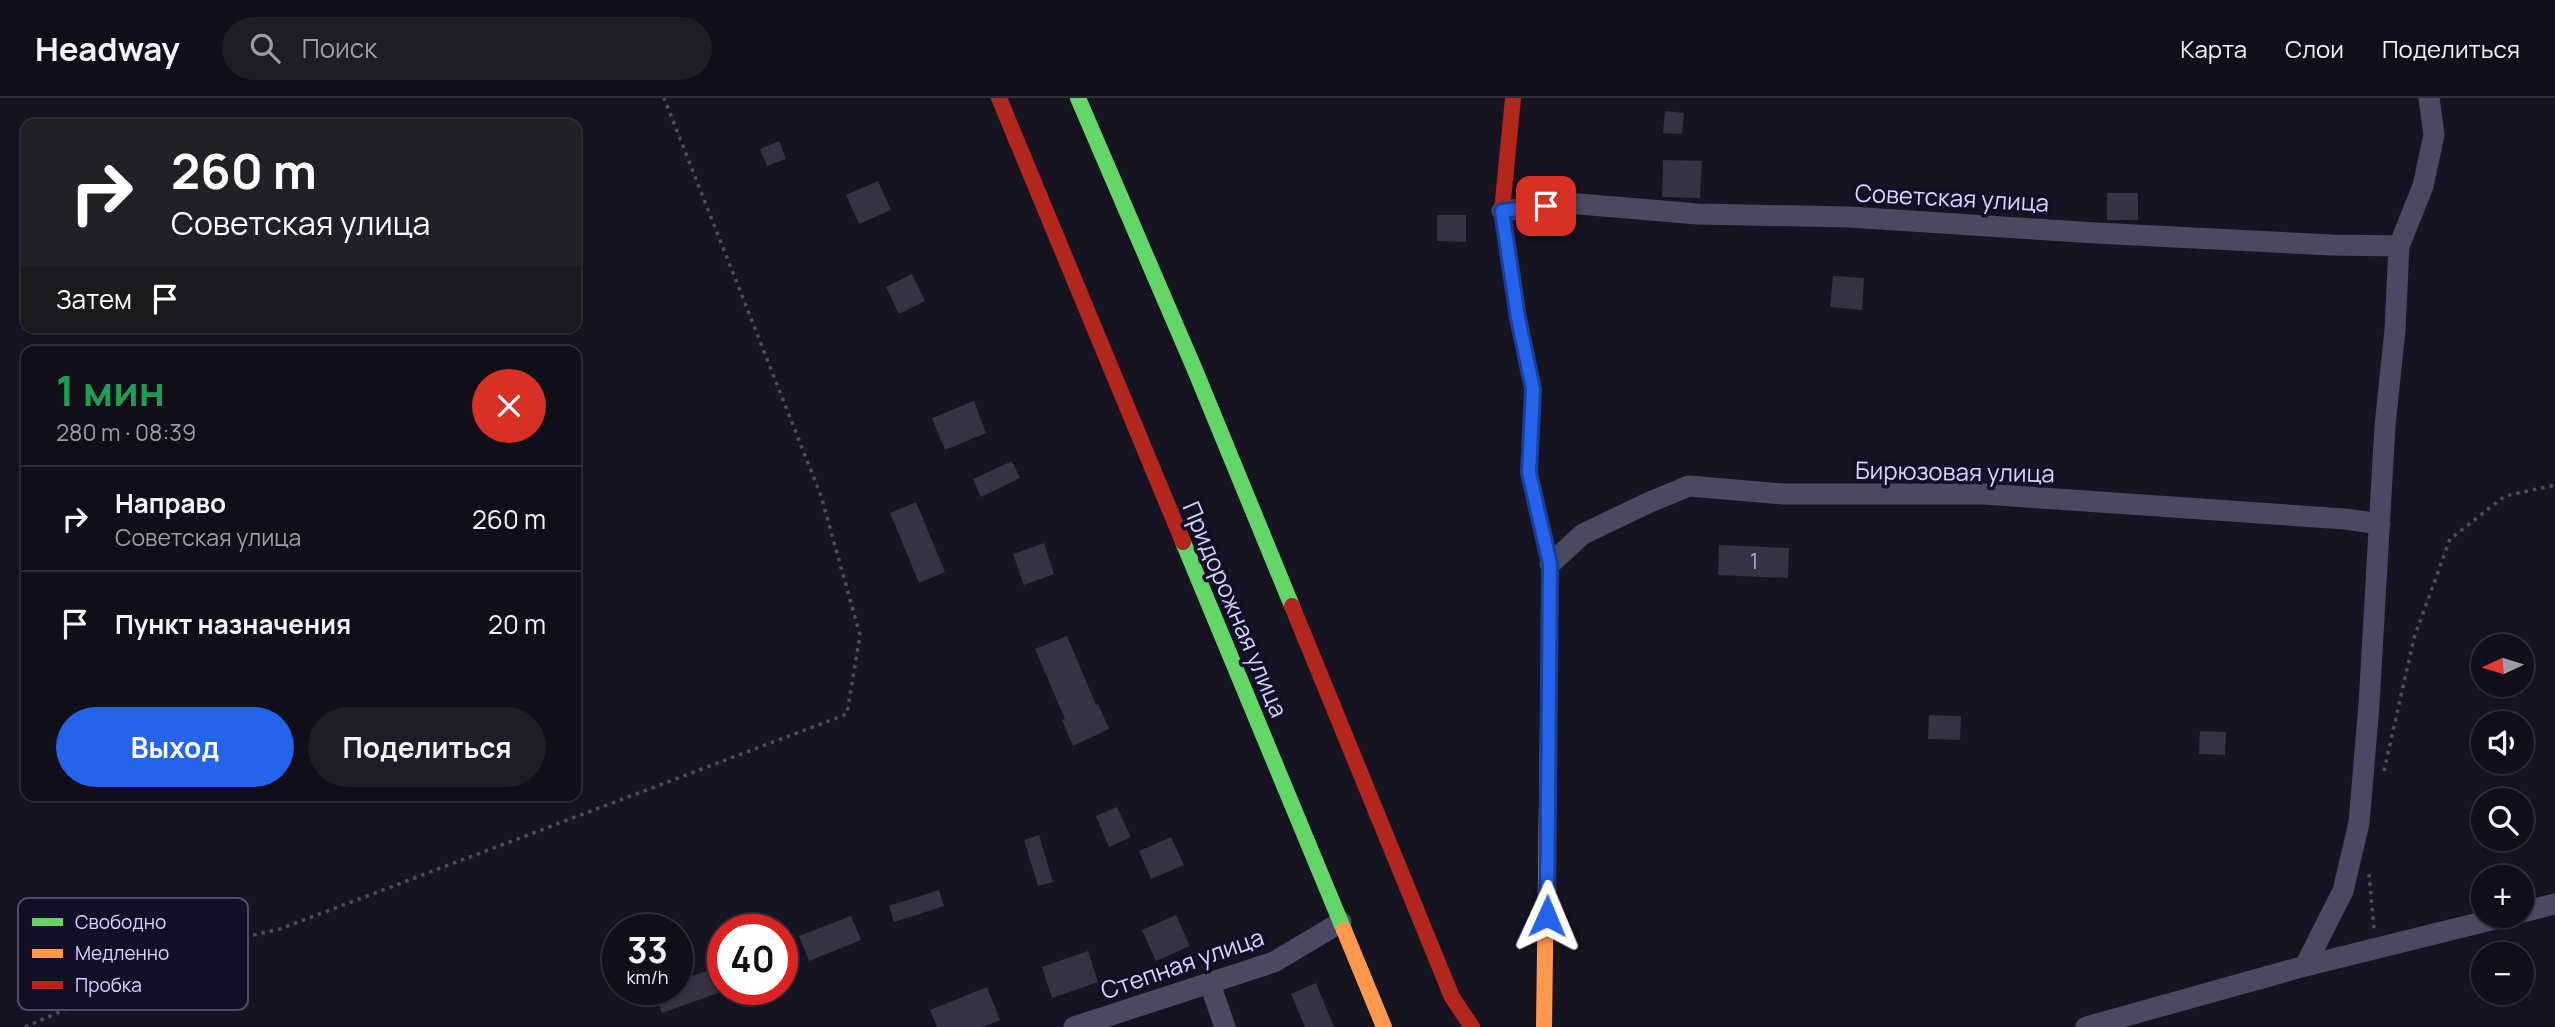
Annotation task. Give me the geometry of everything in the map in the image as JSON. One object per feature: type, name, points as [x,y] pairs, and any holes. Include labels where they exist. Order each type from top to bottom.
[{"type":"street","name":"Придорожная улица","points":[[999,98],[1384,1027]]},
{"type":"street","points":[[1079,98],[1195,370],[1452,996],[1472,1027]]},
{"type":"street","points":[[1513,98],[1502,211],[1518,318],[1533,389],[1529,473],[1550,564],[1544,1027]]},
{"type":"street","points":[[2305,967],[2343,891],[2359,823],[2399,246],[2423,186],[2434,135],[2428,98]]},
{"type":"street","name":"Советская улица","points":[[1502,211],[1567,203],[1698,214],[1862,218],[2096,233],[2399,246]]},
{"type":"street","name":"Бирюзовая улица","points":[[1550,564],[1583,534],[1689,486],[1783,494],[1983,494],[2345,519],[2380,524]]},
{"type":"street","points":[[2534,909],[2555,904]]},
{"type":"street","name":"Степная улица","points":[[1074,1027],[1274,962],[1341,922]]},
{"type":"street","points":[[2086,1027],[2471,925]]},
{"type":"street","points":[[1210,985],[1225,1027]]},
{"type":"path","points":[[248,936],[280,929],[847,713],[860,635],[821,496],[664,98]]},
{"type":"path","points":[[2384,771],[2414,638],[2450,539],[2505,496],[2555,485]]},
{"type":"path","points":[[2368,863],[2376,949]]},
{"type":"path","points":[[24,1027],[63,1010]]},
{"type":"building","points":[[1665,111],[1684,113],[1682,134],[1663,133]]},
{"type":"building","points":[[779,141],[786,159],[767,166],[760,149]]},
{"type":"building","points":[[1663,160],[1702,161],[1700,198],[1662,197]]},
{"type":"building","points":[[878,181],[891,210],[859,224],[846,195]]},
{"type":"building","points":[[2107,193],[2138,193],[2138,220],[2107,220]]},
{"type":"building","points":[[1437,215],[1466,215],[1466,242],[1437,241]]},
{"type":"building","points":[[912,274],[925,301],[899,314],[886,287]]},
{"type":"building","points":[[1833,276],[1864,278],[1862,310],[1830,307]]},
{"type":"building","points":[[974,401],[986,433],[945,450],[932,418]]},
{"type":"building","points":[[1012,461],[1020,478],[981,497],[973,479]]},
{"type":"building","points":[[916,502],[945,572],[919,583],[890,513]]},
{"type":"building","points":[[1044,543],[1054,574],[1024,585],[1013,554]]},
{"type":"building","points":[[1719,545],[1789,548],[1788,578],[1718,575]]},
{"type":"building","points":[[1067,636],[1109,729],[1073,746],[1062,720],[1065,719],[1035,649]]},
{"type":"building","points":[[1929,715],[1961,716],[1960,740],[1928,739]]},
{"type":"building","points":[[2200,731],[2226,732],[2225,755],[2199,754]]},
{"type":"building","points":[[1117,807],[1131,837],[1109,847],[1096,816]]},
{"type":"building","points":[[1039,835],[1053,882],[1038,886],[1024,840]]},
{"type":"building","points":[[1171,837],[1184,865],[1151,879],[1139,851]]},
{"type":"building","points":[[939,890],[944,906],[894,922],[889,906]]},
{"type":"building","points":[[1176,915],[1190,946],[1156,961],[1142,930]]},
{"type":"building","points":[[851,916],[861,940],[809,961],[799,936]]},
{"type":"building","points":[[1088,951],[1098,982],[1052,998],[1042,967]]},
{"type":"building","points":[[707,971],[707,997],[693,1002],[693,976]]},
{"type":"building","points":[[1316,983],[1334,1027],[1305,1027],[1291,994]]},
{"type":"building","points":[[987,987],[1000,1020],[983,1027],[937,1027],[930,1010]]},
{"type":"building","points":[[659,1005],[684,1005],[662,1013]]},
{"type":"traffic: fast","points":[[1078,98],[1195,370],[1292,606]]},
{"type":"traffic: fast","points":[[1183,542],[1344,930]]},
{"type":"traffic: slow","points":[[1544,1027],[1549,651]]},
{"type":"traffic: slow","points":[[1344,930],[1384,1027]]},
{"type":"traffic: jam","points":[[999,98],[1183,542]]},
{"type":"traffic: jam","points":[[1513,98],[1502,211],[1518,318],[1533,389],[1529,473],[1550,564],[1549,651]]},
{"type":"traffic: jam","points":[[1292,606],[1452,997],[1472,1027]]},
{"type":"route","points":[[1546,206],[1502,211],[1518,318],[1533,389],[1529,473],[1550,564],[1547,916]]}]
